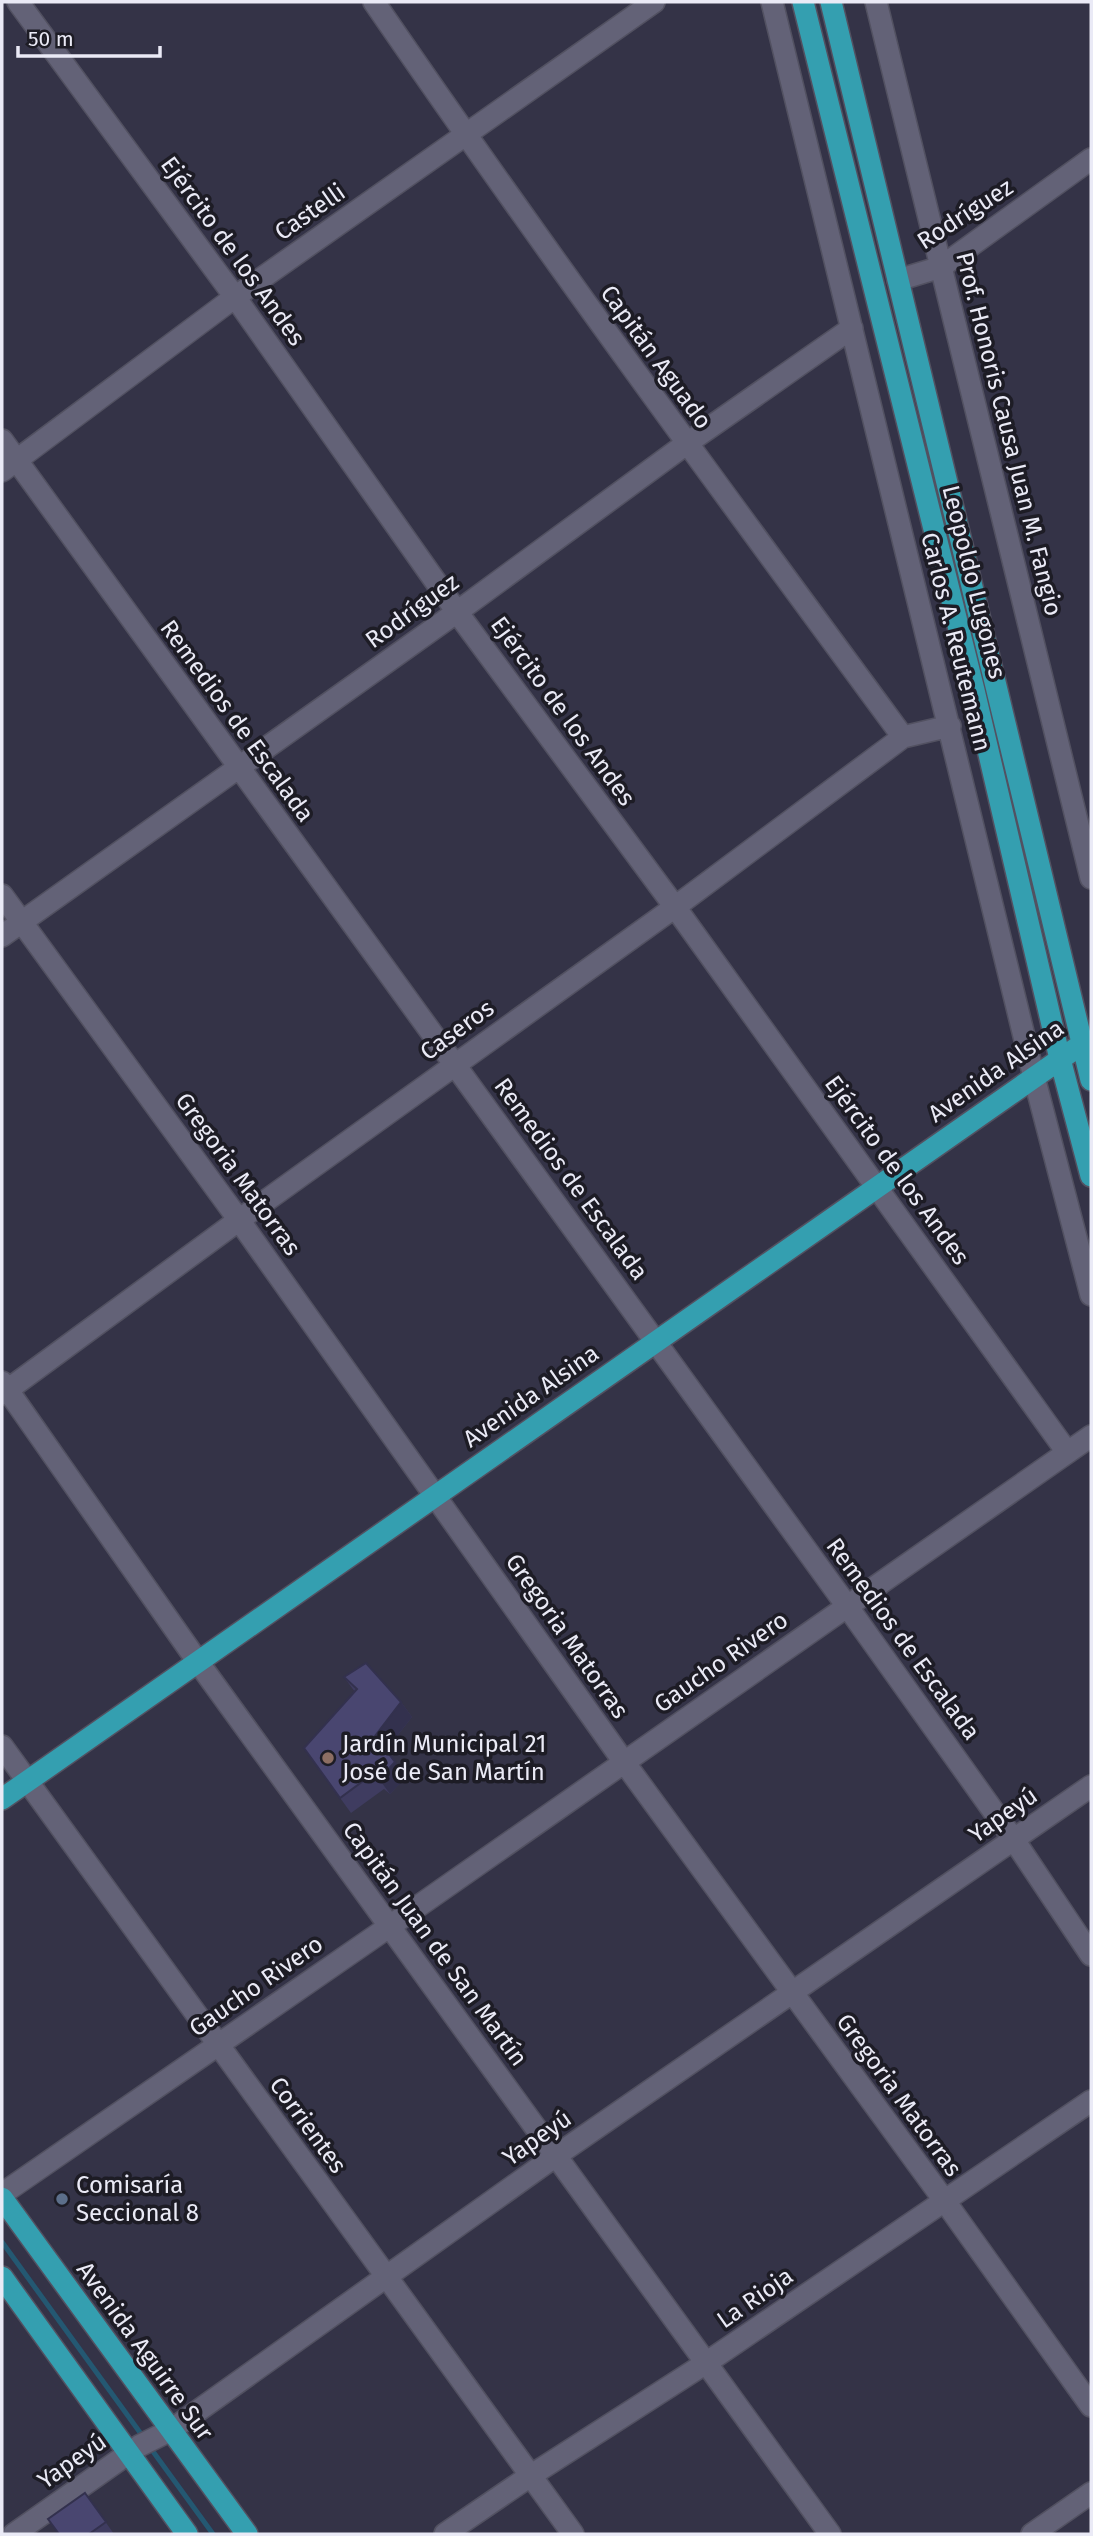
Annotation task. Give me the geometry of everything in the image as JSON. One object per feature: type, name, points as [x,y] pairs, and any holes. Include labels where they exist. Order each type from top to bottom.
[{"type":"main road","name":"Leopoldo Lugones","points":[[803,2],[974,690],[1060,1059],[1091,1176]]},
{"type":"main road","name":"Leopoldo Lugones","points":[[831,2],[1087,1040],[1091,1080]]},
{"type":"main road","name":"Avenida Alsina","points":[[2,1799],[1087,1040]]},
{"type":"main road","name":"Avenida Aguirre Sur","points":[[2,2196],[165,2433],[247,2534]]},
{"type":"main road","points":[[2,2277],[134,2450],[187,2534]]},
{"type":"street","name":"Ejército de los Andes","points":[[18,2],[235,297],[457,612],[675,906],[1067,1452]]},
{"type":"street","name":"Capitán Aguado","points":[[374,2],[686,444],[903,737]]},
{"type":"street","name":"Castelli","points":[[9,465],[235,297],[654,2]]},
{"type":"street","name":"Carlos A. Reutemann","points":[[772,2],[1034,1077],[1091,1295]]},
{"type":"street","name":"Prof. Honoris Causa Juan M. Fangio","points":[[876,2],[1091,878]]},
{"type":"street","name":"Rodríguez","points":[[898,280],[941,267],[1091,159]]},
{"type":"street","name":"Rodríguez","points":[[2,936],[457,612],[686,444],[852,328]]},
{"type":"street","name":"Remedios de Escalada","points":[[2,440],[9,465],[238,767],[455,1063],[1014,1840],[1091,1955]]},
{"type":"street","name":"Caseros","points":[[4,1389],[675,906],[903,737],[950,726]]},
{"type":"street","name":"Gregoria Matorras","points":[[2,895],[239,1220],[624,1762],[1091,2406]]},
{"type":"street","name":"Capitán Juan de San Martín","points":[[4,1389],[198,1662],[830,2534]]},
{"type":"street","name":"Gaucho Rivero","points":[[2,2196],[1091,1436]]},
{"type":"street","name":"Corrientes","points":[[2,1746],[573,2534]]},
{"type":"street","name":"Yapeyú","points":[[14,2534],[134,2450],[165,2433],[557,2155],[1091,1786]]},
{"type":"street","name":"La Rioja","points":[[445,2534],[706,2363],[1091,2101]]},
{"type":"street","points":[[1032,2534],[1091,2493]]},
{"type":"building","points":[[366,1663],[401,1702],[375,1736],[395,1762],[379,1779],[374,1773],[340,1798],[304,1748],[357,1689],[344,1677]]},
{"type":"building","points":[[85,2493],[106,2522],[89,2534],[59,2534],[48,2519]]},
{"type":"waterway","points":[[2,2242],[144,2438]]},
{"type":"waterway","points":[[149,2446],[213,2534]]},
{"type":"place","name":"Jardín Municipal 21 José de San Martín","points":[[328,1758]]},
{"type":"place","name":"Comisaría Seccional 8","points":[[62,2199]]}]
